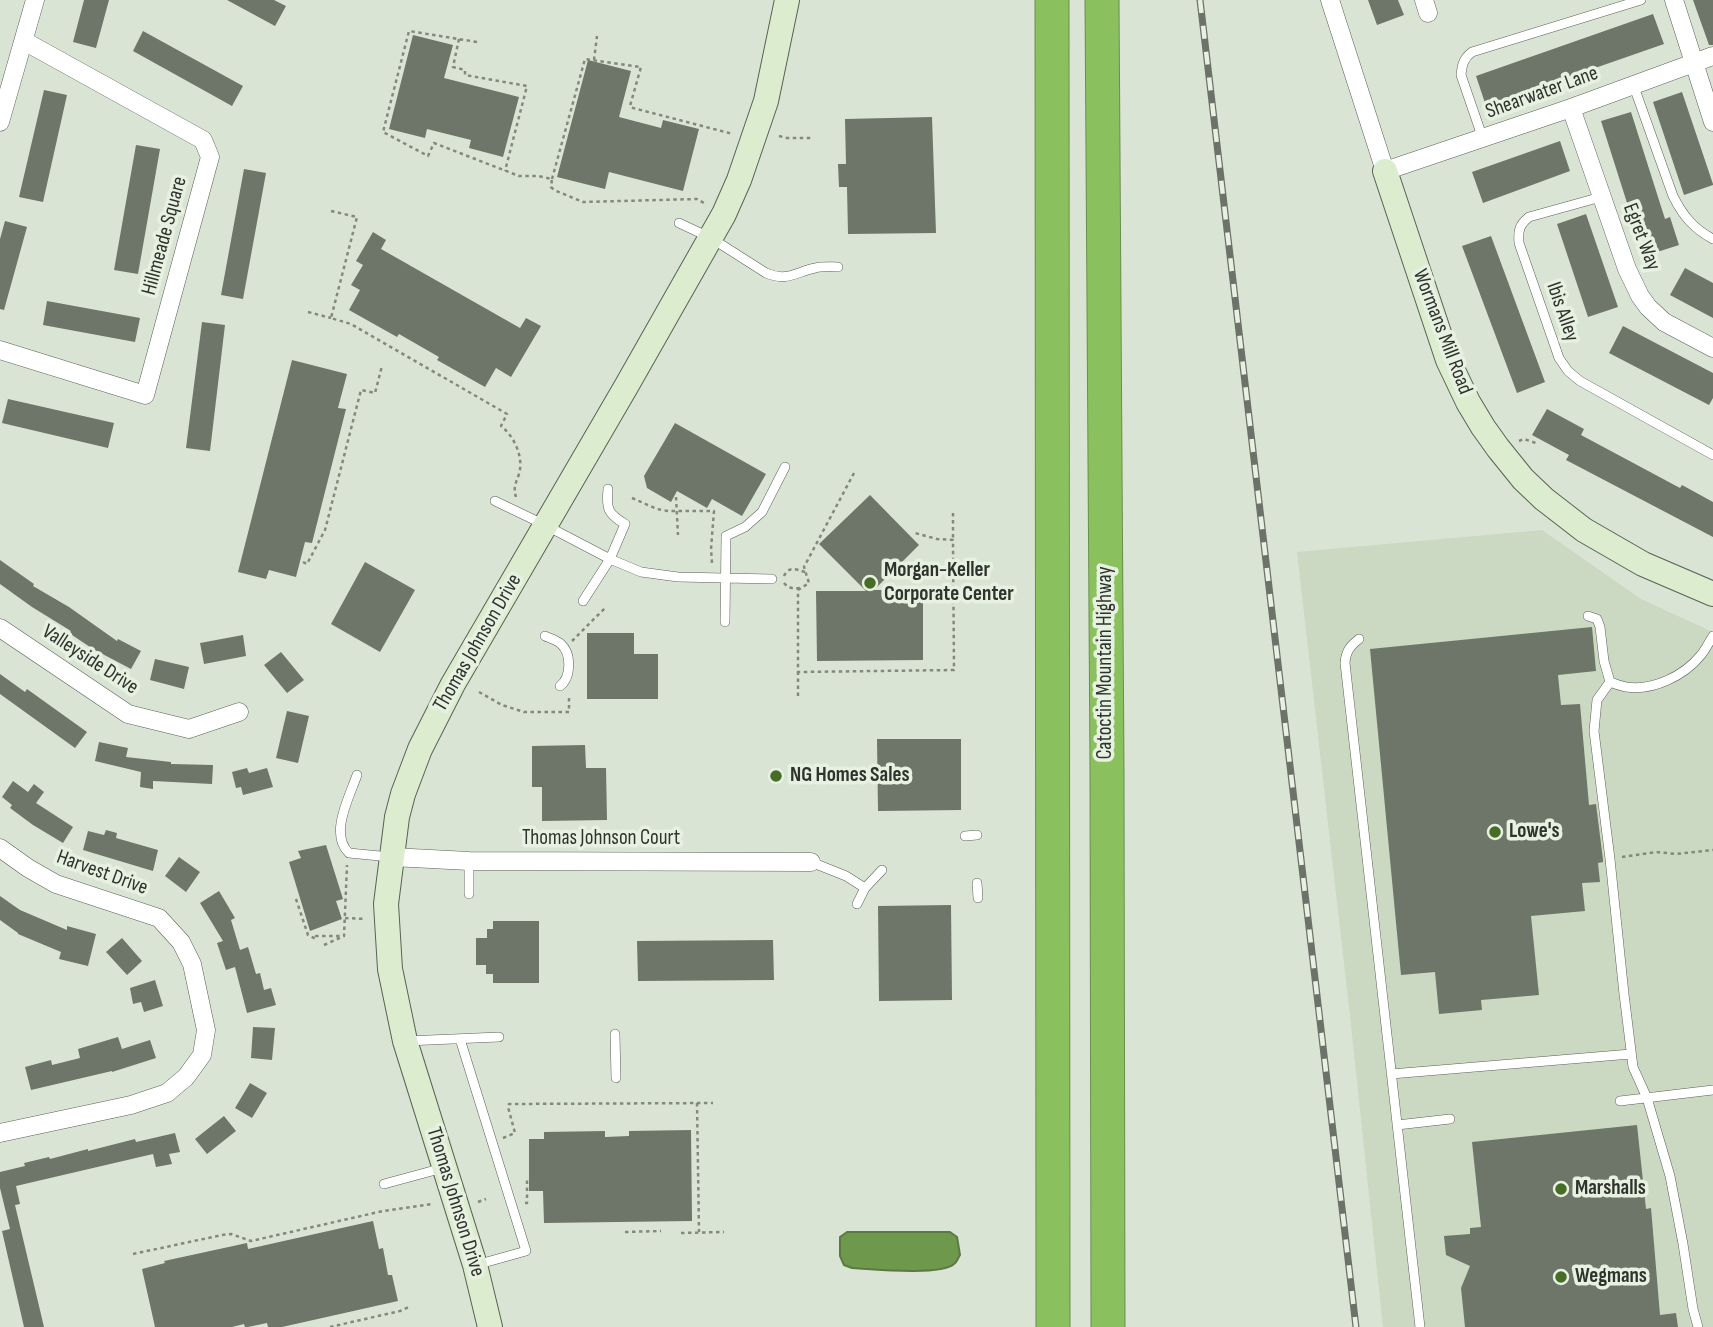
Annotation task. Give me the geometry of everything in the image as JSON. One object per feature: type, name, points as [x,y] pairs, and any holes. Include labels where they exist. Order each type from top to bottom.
[{"type":"highway","points":[[1052,0],[1053,1327]]},
{"type":"highway","name":"Catoctin Mountain Highway","points":[[1102,0],[1108,1327]]},
{"type":"highway","points":[[1052,118],[1103,120]]},
{"type":"street","points":[[0,122],[35,0]]},
{"type":"street","name":"Thomas Johnson Drive","points":[[490,1327],[475,1265],[405,1041],[390,969],[386,904],[397,817],[420,749],[453,684],[711,238],[739,180],[766,101],[787,0]]},
{"type":"street","name":"Wormans Mill Road","points":[[1330,0],[1448,360],[1483,427],[1523,479],[1584,530],[1643,565],[1713,594]]},
{"type":"street","points":[[1674,0],[1713,122]]},
{"type":"street","name":"Hillmeade Square","points":[[0,350],[145,395],[209,158],[203,140],[24,41]]},
{"type":"street","name":"Shearwater Lane","points":[[1385,171],[1483,139],[1713,56]]},
{"type":"street","name":"Egret Way","points":[[1571,108],[1627,269],[1648,307],[1664,322],[1713,348]]},
{"type":"street","name":"Valleyside Drive","points":[[0,628],[128,714],[189,729],[239,712]]},
{"type":"street","name":"Harvest Drive","points":[[0,848],[57,884],[159,918],[181,942],[191,964],[206,1030],[202,1055],[186,1077],[167,1093],[131,1105],[0,1133]]},
{"type":"street","name":"Thomas Johnson Court","points":[[392,857],[469,861],[811,862]]},
{"type":"lane","points":[[1483,139],[1461,75],[1466,57],[1472,52],[1641,0]]},
{"type":"lane","points":[[1633,84],[1679,208],[1698,230],[1713,239]]},
{"type":"lane","name":"Ibis Alley","points":[[1601,197],[1529,217],[1518,231],[1519,243],[1559,358],[1568,371],[1580,381],[1713,455]]},
{"type":"lane","points":[[678,223],[711,238],[776,277],[791,277],[822,267],[838,267]]},
{"type":"lane","points":[[725,622],[726,536],[745,527],[762,512],[785,467]]},
{"type":"lane","points":[[583,601],[610,559],[625,524],[614,518],[608,510],[608,489]]},
{"type":"lane","points":[[495,501],[641,572],[678,578],[772,579]]},
{"type":"lane","points":[[1588,616],[1597,620],[1600,626],[1604,661],[1610,682]]},
{"type":"lane","points":[[545,635],[561,643],[565,650],[569,674],[560,686]]},
{"type":"lane","points":[[1610,682],[1628,687],[1651,686],[1669,680],[1689,667],[1701,655],[1713,636]]},
{"type":"lane","points":[[1359,639],[1346,653],[1345,663],[1420,1327]]},
{"type":"lane","points":[[1610,682],[1597,700],[1594,731],[1611,859],[1631,1054],[1633,1067],[1654,1118],[1675,1200],[1698,1327]]},
{"type":"lane","points":[[357,775],[340,828],[342,845],[349,853],[392,857]]},
{"type":"lane","points":[[965,835],[977,835]]},
{"type":"lane","points":[[469,861],[469,894]]},
{"type":"lane","points":[[811,862],[846,876],[865,888]]},
{"type":"lane","points":[[857,904],[865,888],[882,870]]},
{"type":"lane","points":[[977,883],[978,898]]},
{"type":"lane","points":[[615,1034],[616,1078]]},
{"type":"lane","points":[[405,1041],[499,1037]]},
{"type":"lane","points":[[460,1039],[526,1251],[475,1265]]},
{"type":"lane","points":[[1391,1073],[1631,1054]]},
{"type":"lane","points":[[1620,1101],[1713,1090]]},
{"type":"lane","points":[[1397,1125],[1450,1119]]},
{"type":"lane","points":[[384,1184],[444,1168]]},
{"type":"path","points":[[477,41],[409,31],[383,132],[428,156],[434,143],[519,176],[552,179]]},
{"type":"path","points":[[594,60],[597,36]]},
{"type":"path","points":[[459,39],[453,67],[465,71],[464,75],[527,86],[505,171]]},
{"type":"path","points":[[704,203],[697,199],[583,202],[554,191],[551,187],[552,179],[584,59],[640,67],[630,106],[633,108],[733,134]]},
{"type":"path","points":[[779,136],[811,138]]},
{"type":"path","points":[[331,211],[357,217],[331,318]]},
{"type":"path","points":[[308,312],[351,324],[507,414],[501,426],[513,438],[519,457],[520,471],[514,487],[519,501]]},
{"type":"path","points":[[303,562],[307,564],[325,530],[361,390],[375,393],[382,366]]},
{"type":"path","points":[[1519,441],[1524,439],[1536,443]]},
{"type":"path","points":[[798,696],[798,590],[809,583],[804,567],[854,473]]},
{"type":"path","points":[[676,497],[678,535]]},
{"type":"path","points":[[632,498],[657,509],[677,512],[714,511],[712,563]]},
{"type":"path","points":[[798,671],[954,670],[953,513]]},
{"type":"path","points":[[915,533],[953,540]]},
{"type":"path","points":[[802,587],[793,589],[786,586],[784,576],[792,569],[805,572]]},
{"type":"path","points":[[1611,859],[1656,852],[1676,854],[1713,850]]},
{"type":"path","points":[[344,936],[347,865]]},
{"type":"path","points":[[296,899],[308,935],[316,939],[316,936],[344,936]]},
{"type":"path","points":[[345,918],[366,919]]},
{"type":"path","points":[[324,945],[344,936]]},
{"type":"path","points":[[697,1102],[699,1232]]},
{"type":"path","points":[[506,1149],[502,1137],[515,1133],[509,1104],[713,1102]]},
{"type":"path","points":[[521,1194],[524,1203],[527,1203],[527,1179]]},
{"type":"path","points":[[478,1202],[486,1199]]},
{"type":"path","points":[[133,1254],[231,1234],[251,1241],[383,1211],[432,1203]]},
{"type":"path","points":[[625,1232],[661,1231]]},
{"type":"path","points":[[681,1233],[724,1232]]},
{"type":"path","points":[[330,1327],[411,1306]]},
{"type":"shaded area","points":[[1542,530],[1641,599],[1713,632],[1713,1327],[1383,1327],[1297,552]]},
{"type":"shaded area","points":[[847,1232],[950,1232],[957,1237],[960,1255],[954,1264],[935,1270],[852,1268],[844,1265],[840,1256],[840,1237]]},
{"type":"building","points":[[84,0],[109,0],[96,48],[73,42]]},
{"type":"building","points":[[227,0],[274,0],[286,6],[275,26]]},
{"type":"building","points":[[1368,0],[1398,0],[1404,15],[1377,25]]},
{"type":"building","points":[[1693,0],[1713,0],[1713,45],[1709,45]]},
{"type":"building","points":[[1653,14],[1664,44],[1486,106],[1476,76]]},
{"type":"building","points":[[143,31],[243,86],[232,106],[133,51]]},
{"type":"building","points":[[413,35],[453,45],[444,78],[519,97],[503,157],[469,148],[471,140],[427,129],[425,138],[389,129]]},
{"type":"building","points":[[588,60],[631,71],[619,117],[661,128],[663,120],[699,129],[683,191],[609,172],[605,189],[557,177]]},
{"type":"building","points":[[44,90],[67,95],[43,202],[19,197]]},
{"type":"building","points":[[1682,92],[1713,184],[1684,195],[1653,102]]},
{"type":"building","points":[[1631,112],[1665,219],[1670,217],[1679,245],[1648,255],[1639,227],[1635,228],[1601,121]]},
{"type":"building","points":[[932,117],[936,233],[848,234],[847,187],[839,187],[838,164],[846,164],[845,119]]},
{"type":"building","points":[[1560,141],[1570,171],[1483,203],[1472,172]]},
{"type":"building","points":[[136,145],[160,149],[138,274],[114,270]]},
{"type":"building","points":[[244,169],[266,173],[243,299],[221,295]]},
{"type":"building","points":[[1586,214],[1618,307],[1588,317],[1557,224]]},
{"type":"building","points":[[5,221],[27,227],[4,310],[0,309],[0,239]]},
{"type":"building","points":[[373,232],[386,240],[381,249],[520,328],[526,318],[541,326],[511,377],[496,368],[485,387],[437,360],[439,357],[399,334],[397,337],[349,310],[360,290],[351,285],[363,265],[356,261]]},
{"type":"building","points":[[1491,236],[1545,382],[1517,393],[1462,246]]},
{"type":"building","points":[[1685,268],[1713,283],[1713,318],[1670,295]]},
{"type":"building","points":[[47,301],[140,318],[135,342],[43,325]]},
{"type":"building","points":[[202,322],[225,325],[210,451],[186,448]]},
{"type":"building","points":[[1623,326],[1713,373],[1713,398],[1709,405],[1609,353]]},
{"type":"building","points":[[292,360],[347,374],[338,408],[346,409],[312,543],[305,542],[296,577],[269,570],[266,579],[238,572]]},
{"type":"building","points":[[8,399],[114,423],[108,448],[2,423]]},
{"type":"building","points":[[1547,409],[1584,429],[1581,435],[1680,488],[1682,485],[1713,502],[1713,537],[1566,460],[1569,455],[1532,435]]},
{"type":"building","points":[[675,423],[766,474],[742,516],[712,499],[707,508],[677,491],[671,502],[647,488],[644,476]]},
{"type":"building","name":"Morgan-Keller Corporate Center","points":[[870,495],[919,545],[874,590],[923,590],[923,660],[817,661],[816,591],[866,591],[819,544]]},
{"type":"building","points":[[0,560],[34,584],[33,586],[69,607],[117,641],[118,639],[141,651],[131,669],[93,649],[69,633],[71,631],[0,584]]},
{"type":"building","points":[[365,562],[415,590],[380,652],[331,624]]},
{"type":"building","name":"Lowe's","points":[[1592,627],[1596,671],[1558,675],[1561,705],[1580,704],[1589,805],[1596,804],[1603,860],[1598,863],[1600,882],[1582,883],[1585,911],[1531,916],[1539,995],[1481,1000],[1482,1010],[1439,1014],[1435,972],[1401,975],[1370,649]]},
{"type":"building","points":[[587,633],[634,633],[634,654],[658,654],[658,699],[587,699]]},
{"type":"building","points":[[243,635],[246,656],[204,664],[200,643]]},
{"type":"building","points":[[281,652],[304,680],[287,693],[264,665]]},
{"type":"building","points":[[155,659],[189,667],[184,689],[150,680]]},
{"type":"building","points":[[0,674],[25,692],[27,689],[87,732],[75,748],[0,694]]},
{"type":"building","points":[[287,711],[309,716],[298,763],[276,758]]},
{"type":"building","points":[[877,739],[961,739],[961,810],[878,811]]},
{"type":"building","points":[[99,742],[128,748],[126,757],[171,764],[213,765],[212,784],[153,781],[153,789],[140,787],[141,772],[95,761]]},
{"type":"building","points":[[585,745],[586,768],[606,768],[607,820],[542,821],[542,787],[532,787],[532,746]]},
{"type":"building","points":[[247,768],[249,773],[267,768],[273,787],[243,795],[241,787],[236,788],[232,772]]},
{"type":"building","points":[[13,781],[28,792],[34,784],[44,792],[36,803],[73,827],[63,843],[10,808],[12,805],[2,797]]},
{"type":"building","points":[[106,830],[117,833],[116,838],[158,850],[153,871],[83,850],[88,831],[104,835]]},
{"type":"building","points":[[326,845],[343,899],[336,901],[342,919],[310,931],[289,862],[301,858],[298,851]]},
{"type":"building","points":[[179,857],[200,872],[186,892],[165,876]]},
{"type":"building","points":[[219,891],[235,918],[231,920],[240,950],[248,947],[256,974],[260,973],[264,990],[271,988],[276,1005],[247,1013],[235,967],[226,970],[217,943],[223,941],[200,903]]},
{"type":"building","points":[[0,896],[20,910],[67,930],[67,926],[96,934],[88,966],[59,959],[61,952],[18,934],[0,920]]},
{"type":"building","points":[[951,905],[952,1000],[879,1001],[878,906]]},
{"type":"building","points":[[493,921],[539,921],[539,983],[493,983],[493,974],[486,974],[486,965],[476,965],[476,938],[487,938],[487,929],[493,929]]},
{"type":"building","points":[[122,938],[142,961],[127,975],[106,952]]},
{"type":"building","points":[[773,940],[774,980],[638,981],[637,941]]},
{"type":"building","points":[[155,980],[163,1006],[144,1012],[141,1002],[133,1004],[130,988]]},
{"type":"building","points":[[253,1027],[275,1028],[272,1060],[251,1058]]},
{"type":"building","points":[[118,1037],[122,1049],[150,1040],[156,1058],[112,1072],[31,1090],[25,1067],[51,1060],[52,1065],[80,1058],[78,1049]]},
{"type":"building","points":[[250,1083],[267,1093],[252,1118],[235,1108]]},
{"type":"building","points":[[224,1116],[236,1131],[207,1154],[195,1139]]},
{"type":"building","name":"Wegmans","points":[[1637,1125],[1646,1209],[1651,1208],[1660,1315],[1676,1313],[1678,1327],[1465,1327],[1461,1288],[1470,1266],[1446,1255],[1444,1236],[1470,1234],[1470,1228],[1481,1227],[1472,1142]]},
{"type":"building","points":[[691,1130],[692,1221],[544,1223],[543,1191],[529,1191],[529,1139],[544,1139],[544,1132],[605,1131],[605,1137],[629,1136],[629,1131]]},
{"type":"building","points":[[175,1133],[180,1152],[169,1154],[172,1164],[156,1167],[153,1154],[16,1186],[20,1204],[15,1205],[44,1327],[24,1327],[2,1231],[10,1229],[0,1188],[0,1172],[49,1157],[50,1159],[135,1139],[136,1142]]},
{"type":"building","points":[[373,1221],[379,1249],[383,1248],[388,1275],[392,1275],[398,1301],[282,1327],[268,1327],[267,1323],[248,1327],[244,1324],[232,1327],[155,1327],[142,1269],[165,1263],[164,1261],[247,1243],[248,1249]]},
{"type":"railway","points":[[1200,0],[1356,1327]]},
{"type":"place","name":"Morgan-Keller Corporate Center","points":[[870,583]]},
{"type":"place","name":"NG Homes Sales","points":[[776,776]]},
{"type":"place","name":"Lowe's","points":[[1495,832]]},
{"type":"place","name":"Marshalls","points":[[1561,1189]]},
{"type":"place","name":"Wegmans","points":[[1561,1277]]}]
